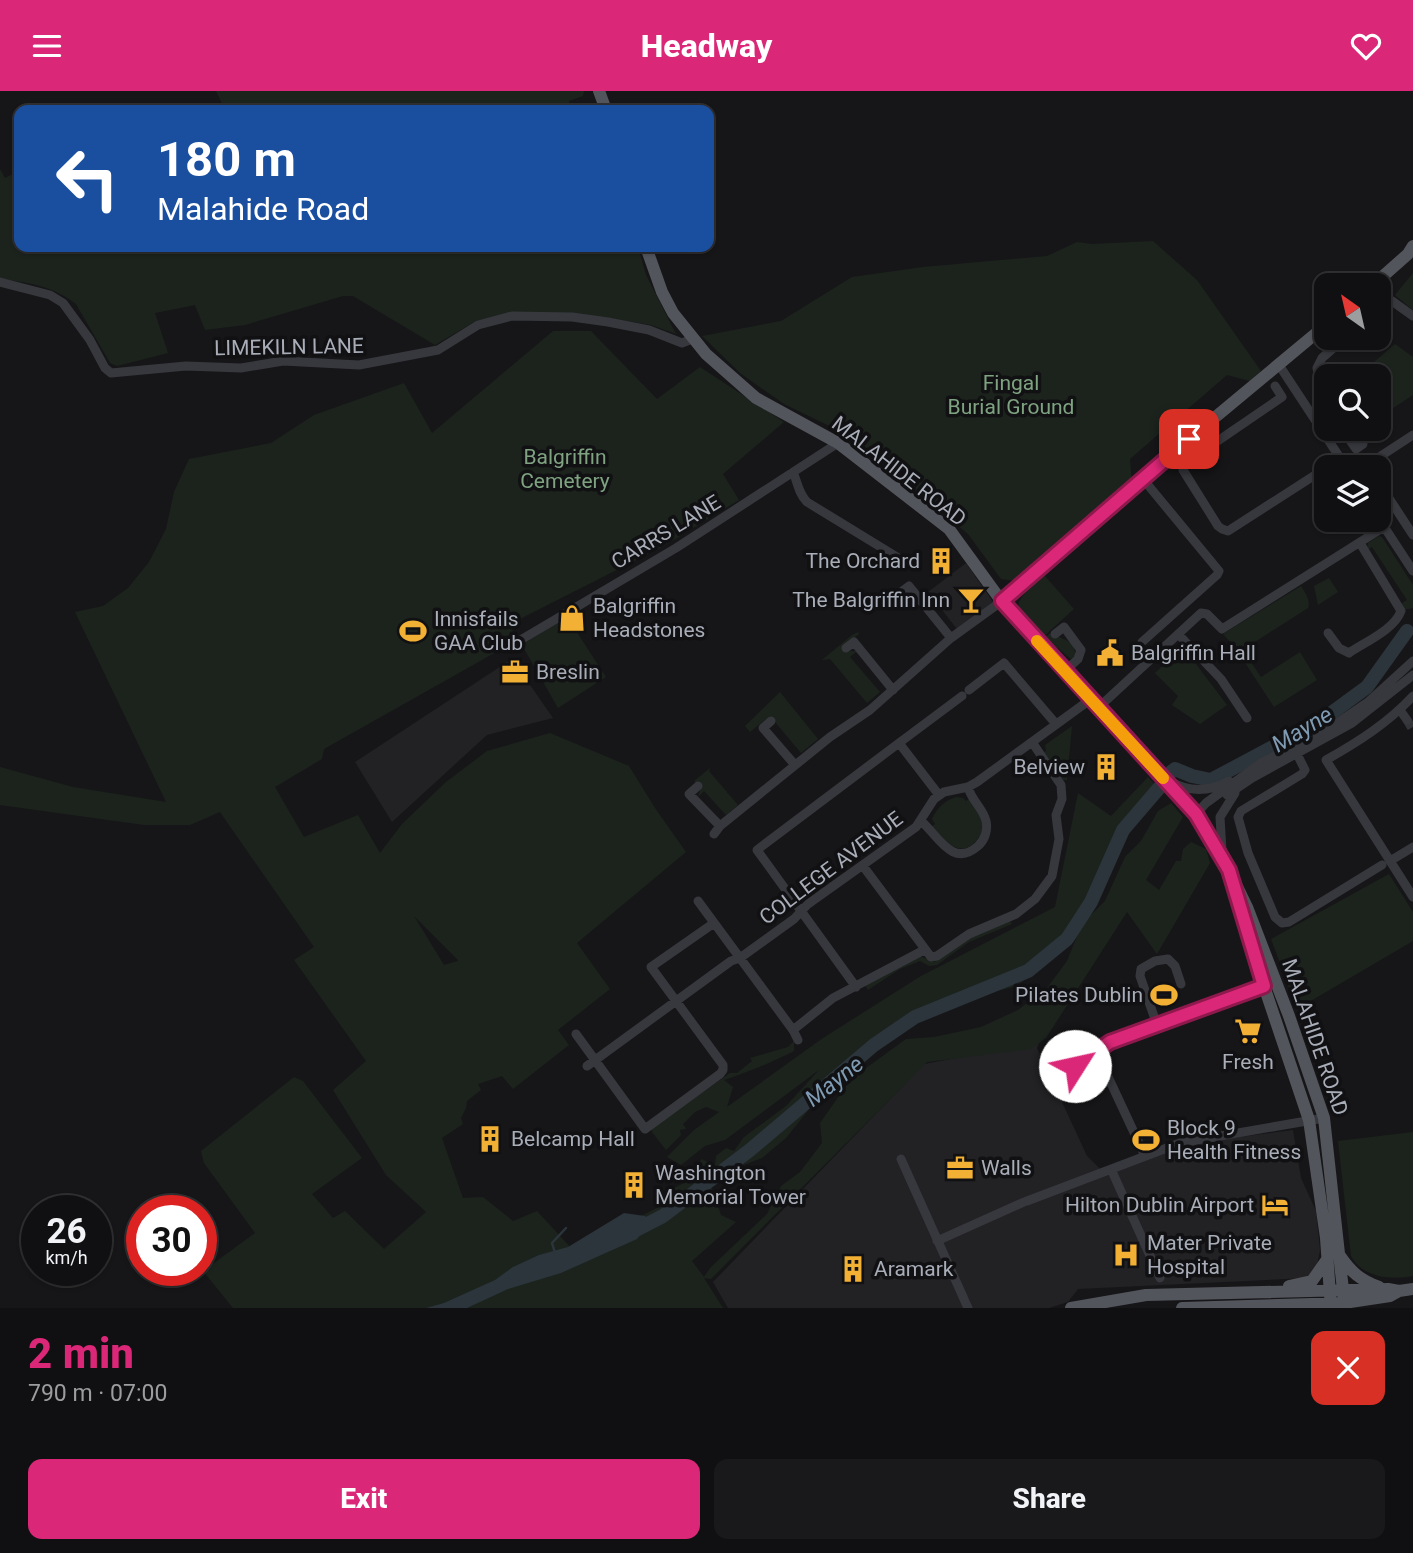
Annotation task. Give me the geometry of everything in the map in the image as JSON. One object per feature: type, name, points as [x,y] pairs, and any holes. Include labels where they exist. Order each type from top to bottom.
[{"type":"main road","points":[[1387,273],[1413,246]]},
{"type":"main road","name":"MALAHIDE ROAD","points":[[648,252],[662,292],[673,313],[692,339],[720,369],[756,397],[838,443],[949,530],[1002,601],[1196,814],[1223,857],[1247,907],[1324,1118],[1337,1301]]},
{"type":"main road","points":[[1002,601],[1314,335]]},
{"type":"main road","name":"MALAHIDE ROAD","points":[[1229,870],[1309,1121],[1331,1238]]},
{"type":"main road","points":[[1241,1294],[1256,1288],[1308,1283],[1320,1273],[1332,1256],[1356,1276],[1384,1289]]},
{"type":"main road","points":[[1182,1308],[1303,1307],[1384,1289],[1407,1290]]},
{"type":"main road","points":[[1071,1308],[1146,1295],[1241,1294],[1337,1301],[1390,1296],[1407,1290]]},
{"type":"main road","points":[[1370,1308],[1402,1297],[1407,1290]]},
{"type":"street","name":"LIMEKILN LANE","points":[[0,282],[50,295],[63,303],[90,340],[105,368],[111,373],[186,366],[241,367],[283,361],[359,365],[438,350],[478,325],[512,316],[572,317],[649,330],[682,343],[692,339]]},
{"type":"street","points":[[1391,301],[1413,316]]},
{"type":"street","points":[[1319,364],[1331,350]]},
{"type":"street","points":[[1279,365],[1338,455]]},
{"type":"street","points":[[1275,386],[1282,397],[1184,464],[1183,470],[1218,526],[1228,531],[1314,476]]},
{"type":"street","points":[[1382,455],[1413,435]]},
{"type":"street","points":[[1350,441],[1356,449],[1363,445]]},
{"type":"street","name":"CARRS LANE","points":[[509,647],[676,548],[838,443]]},
{"type":"street","points":[[793,472],[799,492],[807,502],[910,565]]},
{"type":"street","points":[[1142,642],[1219,571],[1143,479]]},
{"type":"street","points":[[1391,496],[1413,535]]},
{"type":"street","points":[[899,743],[939,795],[968,787],[1056,724],[1095,703],[1201,613],[1207,614],[1222,629],[1360,543],[1372,532]]},
{"type":"street","points":[[1388,532],[1413,571]]},
{"type":"street","points":[[1328,633],[1339,648],[1349,653],[1399,618],[1401,611],[1360,543]]},
{"type":"street","points":[[901,593],[909,586],[951,638]]},
{"type":"street","points":[[698,786],[689,794],[717,830],[795,765],[870,710],[951,638],[1002,601]]},
{"type":"street","points":[[1055,634],[1064,627],[1081,650],[1079,659],[1065,671]]},
{"type":"street","points":[[1178,634],[1221,679],[1247,718]]},
{"type":"street","points":[[846,648],[854,642],[893,690]]},
{"type":"street","points":[[1161,775],[1183,789],[1213,789],[1345,719],[1378,694],[1413,661]]},
{"type":"street","points":[[856,987],[757,850],[1004,663],[1056,724]]},
{"type":"street","points":[[1196,814],[1252,778],[1352,723],[1413,675]]},
{"type":"street","points":[[1413,696],[1400,710],[1358,742],[1326,760],[1386,863],[1413,897]]},
{"type":"street","points":[[1400,710],[1407,720]]},
{"type":"street","points":[[771,721],[763,728],[795,765]]},
{"type":"street","points":[[863,866],[930,957],[935,957],[969,934],[1016,914],[1035,899],[1052,876],[1059,839],[1056,815],[1062,799],[1061,785],[1032,742]]},
{"type":"street","points":[[1297,754],[1304,770],[1302,774],[1241,811],[1238,817],[1248,853],[1275,917],[1282,923],[1289,922],[1413,847]]},
{"type":"street","points":[[1196,814],[1206,803],[1261,763]]},
{"type":"street","points":[[1223,857],[1220,817],[1233,795],[1252,778]]},
{"type":"street","points":[[921,821],[939,842],[951,851],[963,853],[976,848],[982,841],[987,825],[968,787]]},
{"type":"street","name":"COLLEGE AVENUE","points":[[591,1063],[731,961],[740,958],[916,827],[926,809],[939,795]]},
{"type":"street","points":[[698,901],[798,1040]]},
{"type":"street","points":[[576,1034],[591,1063],[647,1131],[723,1070],[723,1065],[651,967],[714,923]]},
{"type":"street","points":[[793,1030],[817,1009],[924,950]]},
{"type":"street","points":[[1157,1025],[1140,969],[1155,961],[1168,959],[1175,966],[1181,984]]},
{"type":"street","points":[[1054,1082],[1110,1042],[1264,986]]},
{"type":"street","points":[[1096,1051],[1145,1156]]},
{"type":"street","points":[[937,1241],[1025,1202],[1180,1143],[1324,1118]]},
{"type":"street","points":[[901,1159],[968,1308]]},
{"type":"street","points":[[1111,1169],[1160,1278]]},
{"type":"shaded area","points":[[966,563],[993,602],[957,629],[928,592]]},
{"type":"shaded area","points":[[512,659],[553,718],[487,735],[392,822],[355,762]]},
{"type":"shaded area","points":[[1039,1043],[1037,1048],[1087,1156],[1103,1172],[1179,1145],[1293,1130],[1301,1178],[1316,1211],[1320,1250],[1316,1271],[1307,1278],[1078,1289],[1068,1302],[1049,1308],[728,1308],[713,1282],[924,1064]]},
{"type":"shaded area","points":[[624,1213],[645,1216],[651,1222],[637,1239],[561,1273],[508,1289],[467,1308],[426,1308],[444,1303],[495,1280],[513,1267],[539,1255],[568,1247]]},
{"type":"green space","points":[[216,91],[584,91],[583,96],[569,101],[570,105],[223,105]]},
{"type":"green space","points":[[0,169],[5,178],[14,174],[14,252],[639,252],[646,275],[676,334],[651,325],[608,318],[512,312],[476,321],[435,345],[353,296],[343,296],[245,325],[205,330],[195,305],[155,313],[168,353],[117,366],[110,363],[76,304],[49,289],[0,279]]},
{"type":"green space","name":"Fingal Burial Ground","points":[[1153,241],[1197,280],[1261,371],[1250,381],[1227,375],[1130,459],[1132,485],[1015,581],[1001,579],[968,534],[846,434],[784,404],[740,373],[702,336],[781,321],[852,277],[923,267],[1047,256],[1077,242],[1092,244]]},
{"type":"green space","points":[[1413,273],[1413,310],[1395,295]]},
{"type":"green space","name":"Balgriffin Cemetery","points":[[553,331],[591,331],[657,399],[700,367],[784,422],[723,474],[739,500],[662,547],[510,624],[515,636],[503,643],[505,647],[324,749],[322,759],[275,787],[304,837],[358,815],[380,853],[402,824],[446,782],[487,751],[550,733],[629,766],[686,852],[577,943],[610,989],[558,1030],[569,1045],[513,1089],[502,1076],[478,1084],[481,1090],[467,1101],[461,1118],[463,1124],[442,1138],[463,1198],[483,1197],[513,1221],[537,1211],[573,1250],[667,1203],[668,1191],[684,1183],[687,1174],[702,1159],[715,1166],[716,1156],[726,1148],[734,1151],[744,1137],[786,1106],[819,1070],[725,1140],[705,1146],[681,1165],[667,1157],[694,1130],[719,1112],[706,1107],[695,1112],[683,1124],[686,1129],[680,1130],[681,1135],[666,1150],[652,1132],[652,1128],[730,1073],[737,1073],[752,1061],[750,1058],[788,1047],[794,1041],[794,1051],[724,1080],[733,1087],[727,1107],[823,1038],[921,976],[1055,907],[1078,793],[1111,816],[1148,777],[1161,791],[1160,794],[1135,823],[1105,880],[1083,905],[1084,912],[1068,941],[1017,986],[959,995],[937,1011],[904,1027],[891,1040],[835,1071],[813,1096],[807,1112],[786,1138],[762,1158],[741,1166],[711,1186],[721,1215],[736,1222],[692,1261],[704,1277],[710,1268],[767,1214],[781,1186],[800,1172],[822,1143],[820,1123],[851,1079],[906,1039],[934,1037],[981,1027],[1018,1010],[1047,988],[1067,961],[1082,924],[1105,901],[1125,857],[1141,841],[1158,811],[1171,803],[1183,817],[1146,880],[1159,890],[1176,861],[1181,861],[1183,849],[1191,842],[1206,849],[1210,863],[1157,954],[1127,912],[1046,1038],[1031,1049],[927,1062],[711,1279],[704,1278],[723,1308],[233,1308],[215,1286],[217,1261],[255,1233],[204,1163],[201,1151],[294,1077],[303,1081],[362,1158],[312,1194],[333,1218],[345,1211],[384,1249],[426,1212],[386,1175],[333,1090],[366,1061],[294,960],[314,947],[220,812],[190,825],[144,825],[0,805],[0,767],[73,787],[166,802],[75,612],[103,606],[128,588],[149,562],[166,529],[174,492],[189,459],[271,443],[314,415],[404,383],[432,433]],"holes":[[[414,916],[458,960],[444,965]]]},
{"type":"green space","points":[[1395,344],[1413,357],[1413,395],[1391,409],[1391,364],[1372,364]]},
{"type":"green space","points":[[1379,536],[1413,585],[1413,608],[1403,610],[1402,603],[1407,600],[1372,547],[1367,550],[1368,543]]},
{"type":"green space","points":[[1044,575],[1074,609],[1043,637],[1020,611],[1019,605],[1025,593]]},
{"type":"green space","points":[[1329,578],[1338,592],[1318,605],[1314,586]]},
{"type":"green space","points":[[1301,586],[1308,600],[1308,608],[1239,652],[1223,634]]},
{"type":"green space","points":[[567,617],[606,677],[558,708],[522,645]]},
{"type":"green space","points":[[858,632],[859,634],[843,646],[847,651],[857,651],[850,657],[880,692],[867,703],[830,659],[822,660]]},
{"type":"green space","points":[[1052,632],[1073,645],[1075,656],[1071,659],[1045,637]]},
{"type":"green space","points":[[1183,647],[1227,705],[1200,724],[1172,705],[1178,696],[1155,673]]},
{"type":"green space","points":[[1300,652],[1317,680],[1274,707],[1242,658],[1246,655],[1261,677]]},
{"type":"green space","points":[[780,692],[818,739],[801,753],[770,716],[750,732],[745,726]]},
{"type":"green space","points":[[1072,726],[1067,780],[1063,780],[1044,752],[1045,745]]},
{"type":"green space","points":[[710,768],[709,771],[738,805],[726,815],[704,791],[698,797],[701,788],[694,781]]},
{"type":"green space","points":[[956,797],[966,801],[969,799],[981,814],[983,831],[977,841],[964,848],[950,845],[931,827],[935,824],[932,819],[939,808]]},
{"type":"green space","points":[[1389,874],[1413,912],[1413,941],[1297,1009],[1271,939]]},
{"type":"green space","points":[[1010,921],[1012,924],[969,942],[937,965],[929,966],[920,961],[900,969],[868,990],[865,985],[920,956],[934,962],[968,938]]},
{"type":"green space","points":[[1413,1132],[1413,1276],[1378,1276],[1363,1269],[1351,1256],[1338,1141]]},
{"type":"waterway","name":"Mayne","points":[[1171,772],[1175,769],[1211,780],[1318,723],[1367,687],[1407,631]]},
{"type":"waterway","name":"Mayne","points":[[636,1230],[663,1216],[750,1150],[874,1045],[915,1017],[1028,971],[1067,939],[1091,902],[1123,830],[1159,788]]},
{"type":"waterway","points":[[555,1253],[552,1243],[566,1228]]},
{"type":"tunnel","points":[[1407,720],[1413,730]]},
{"type":"slow traffic","points":[[1037,641],[1163,778]]},
{"type":"place","name":"The Orchard","points":[[941,561]]},
{"type":"place","name":"The Balgriffin Inn","points":[[971,600]]},
{"type":"place","name":"Balgriffin Headstones","points":[[572,618]]},
{"type":"place","name":"Innisfails GAA Club","points":[[413,631]]},
{"type":"place","name":"Balgriffin Hall","points":[[1110,653]]},
{"type":"place","name":"Breslin","points":[[515,672]]},
{"type":"place","name":"Belview","points":[[1106,767]]},
{"type":"place","name":"Pilates Dublin","points":[[1164,995]]},
{"type":"place","name":"Fresh","points":[[1248,1031]]},
{"type":"place","name":"Belcamp Hall","points":[[490,1139]]},
{"type":"place","name":"Block 9 Health Fitness","points":[[1146,1140]]},
{"type":"place","name":"Walls","points":[[960,1168]]},
{"type":"place","name":"Washington Memorial Tower","points":[[634,1185]]},
{"type":"place","name":"Hilton Dublin Airport","points":[[1275,1205]]},
{"type":"place","name":"Mater Private Hospital","points":[[1126,1255]]},
{"type":"place","name":"Aramark","points":[[853,1269]]},
{"type":"route","points":[[1075,1066],[1110,1042],[1264,986],[1229,870],[1217,845],[1196,814],[1002,601],[1189,439]]}]
